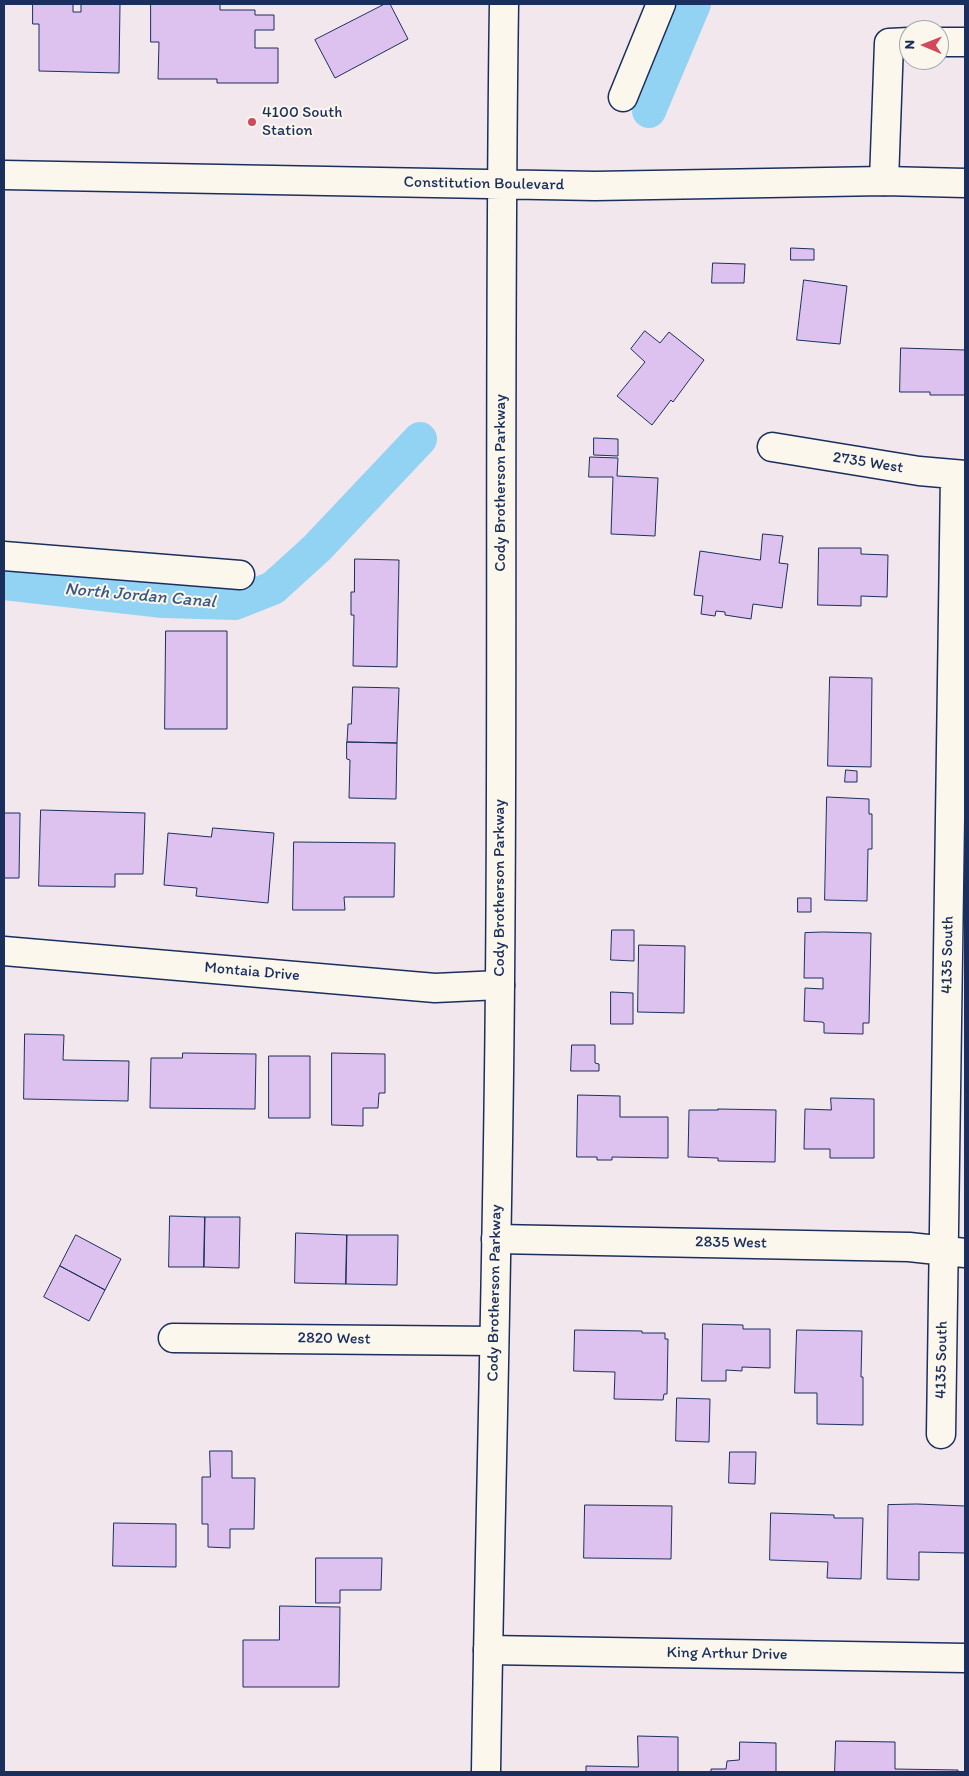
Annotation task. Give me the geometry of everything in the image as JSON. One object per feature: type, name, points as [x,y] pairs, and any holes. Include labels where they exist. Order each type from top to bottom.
[{"type":"street","name":"Cody Brotherson Parkway","points":[[486,1772],[500,985],[501,184],[504,4]]},
{"type":"street","points":[[623,97],[661,4]]},
{"type":"street","points":[[884,181],[899,42]]},
{"type":"street","points":[[949,42],[965,42]]},
{"type":"street","name":"Constitution Boulevard","points":[[4,175],[603,186],[884,181],[965,183]]},
{"type":"street","name":"2735 West","points":[[772,447],[919,471],[960,475]]},
{"type":"street","name":"4135 South","points":[[941,1434],[955,1252],[960,475]]},
{"type":"street","points":[[4,556],[240,575]]},
{"type":"street","name":"Montaia Drive","points":[[4,951],[435,988],[500,985]]},
{"type":"street","name":"2835 West","points":[[496,1239],[909,1247],[955,1252]]},
{"type":"street","name":"2820 West","points":[[173,1338],[494,1341]]},
{"type":"street","name":"King Arthur Drive","points":[[488,1650],[965,1658]]},
{"type":"building","points":[[33,4],[73,4],[73,12],[81,12],[81,4],[120,4],[119,73],[39,71],[39,24],[33,24]]},
{"type":"building","points":[[151,4],[220,4],[220,10],[255,10],[255,15],[274,15],[274,30],[255,30],[255,48],[278,48],[278,83],[217,83],[217,79],[158,79],[159,42],[151,42]]},
{"type":"building","points":[[385,4],[390,4],[408,39],[335,78],[315,40]]},
{"type":"building","points":[[791,248],[814,249],[814,260],[791,260]]},
{"type":"building","points":[[713,263],[745,264],[744,283],[712,283]]},
{"type":"building","points":[[804,280],[847,286],[840,344],[797,340]]},
{"type":"building","points":[[645,331],[660,343],[669,332],[704,360],[673,402],[671,400],[652,425],[617,396],[645,362],[631,349]]},
{"type":"building","points":[[901,348],[965,350],[965,395],[930,395],[930,392],[900,392]]},
{"type":"building","points":[[594,438],[618,439],[618,456],[594,455]]},
{"type":"building","points":[[590,457],[618,458],[617,476],[658,478],[655,536],[611,534],[613,477],[589,477]]},
{"type":"building","points":[[763,534],[783,536],[779,563],[788,564],[782,608],[753,604],[751,619],[725,615],[725,612],[716,611],[715,616],[701,614],[703,596],[694,595],[700,551],[760,560]]},
{"type":"building","points":[[819,548],[861,548],[861,554],[888,555],[887,597],[861,596],[861,606],[818,605]]},
{"type":"building","points":[[355,559],[399,560],[397,667],[353,666],[354,615],[351,615],[351,592],[354,592]]},
{"type":"building","points":[[166,631],[227,631],[227,729],[165,729]]},
{"type":"building","points":[[830,677],[872,678],[871,767],[828,766]]},
{"type":"building","points":[[353,687],[399,688],[397,743],[347,742],[348,724],[351,724]]},
{"type":"building","points":[[347,742],[397,743],[396,799],[349,798],[350,760],[347,759]]},
{"type":"building","points":[[846,770],[857,771],[857,782],[845,782]]},
{"type":"building","points":[[827,797],[869,799],[869,814],[872,814],[872,849],[868,849],[867,901],[825,900]]},
{"type":"building","points":[[41,810],[145,813],[143,874],[115,874],[115,887],[39,886]]},
{"type":"building","points":[[4,813],[20,813],[19,878],[4,878]]},
{"type":"building","points":[[213,828],[274,833],[268,903],[196,896],[197,888],[164,885],[168,833],[211,837]]},
{"type":"building","points":[[294,842],[395,843],[394,897],[344,897],[345,910],[293,910]]},
{"type":"building","points":[[798,898],[811,898],[811,912],[798,912]]},
{"type":"building","points":[[612,930],[634,930],[634,961],[611,960]]},
{"type":"building","points":[[805,933],[871,933],[869,1023],[863,1023],[863,1034],[824,1033],[824,1023],[804,1021],[805,988],[823,989],[823,978],[804,978]]},
{"type":"building","points":[[639,945],[685,946],[684,1013],[638,1012]]},
{"type":"building","points":[[611,992],[633,993],[633,1024],[611,1024]]},
{"type":"building","points":[[25,1034],[64,1035],[63,1060],[129,1061],[128,1101],[24,1099]]},
{"type":"building","points":[[572,1045],[595,1045],[595,1063],[599,1064],[599,1071],[571,1071]]},
{"type":"building","points":[[183,1053],[256,1054],[255,1109],[150,1108],[151,1058],[182,1058]]},
{"type":"building","points":[[332,1053],[385,1054],[385,1093],[379,1093],[378,1108],[363,1108],[363,1126],[332,1125]]},
{"type":"building","points":[[269,1056],[310,1056],[310,1118],[269,1118]]},
{"type":"building","points":[[578,1095],[620,1096],[620,1117],[668,1117],[668,1158],[612,1157],[612,1160],[597,1160],[597,1157],[577,1157]]},
{"type":"building","points":[[831,1098],[874,1099],[874,1158],[830,1158],[830,1149],[804,1149],[805,1109],[831,1110]]},
{"type":"building","points":[[689,1110],[776,1110],[775,1162],[718,1161],[718,1158],[688,1157]]},
{"type":"building","points":[[170,1216],[205,1217],[204,1267],[169,1267]]},
{"type":"building","points":[[205,1217],[240,1217],[239,1268],[204,1267]]},
{"type":"building","points":[[296,1233],[347,1235],[346,1284],[295,1283]]},
{"type":"building","points":[[76,1235],[121,1259],[105,1290],[60,1266]]},
{"type":"building","points":[[347,1235],[398,1235],[397,1285],[346,1284]]},
{"type":"building","points":[[60,1266],[105,1290],[89,1321],[44,1297]]},
{"type":"building","points":[[703,1324],[743,1325],[743,1329],[770,1329],[770,1368],[742,1367],[742,1371],[726,1370],[726,1381],[702,1381]]},
{"type":"building","points":[[575,1330],[665,1333],[665,1339],[668,1339],[667,1394],[664,1394],[663,1400],[614,1399],[615,1372],[574,1371]]},
{"type":"building","points":[[797,1330],[862,1331],[863,1425],[817,1424],[817,1393],[795,1393]]},
{"type":"building","points":[[677,1398],[710,1399],[709,1442],[676,1441]]},
{"type":"building","points":[[210,1451],[232,1451],[232,1478],[255,1478],[254,1529],[230,1529],[230,1548],[208,1547],[208,1524],[202,1524],[202,1477],[210,1477]]},
{"type":"building","points":[[730,1452],[756,1452],[755,1484],[729,1483]]},
{"type":"building","points":[[585,1505],[672,1506],[671,1559],[584,1558]]},
{"type":"building","points":[[888,1505],[965,1506],[965,1553],[919,1552],[919,1580],[887,1579]]},
{"type":"building","points":[[771,1513],[834,1515],[834,1518],[863,1518],[861,1579],[827,1578],[828,1562],[770,1560]]},
{"type":"building","points":[[114,1523],[176,1524],[176,1567],[113,1566]]},
{"type":"building","points":[[316,1558],[382,1558],[381,1590],[340,1590],[340,1603],[316,1603]]},
{"type":"building","points":[[280,1606],[340,1607],[339,1687],[243,1687],[243,1640],[279,1640]]},
{"type":"building","points":[[638,1736],[678,1737],[678,1772],[586,1772],[586,1766],[638,1767]]},
{"type":"building","points":[[836,1741],[895,1742],[895,1769],[958,1770],[958,1772],[835,1772]]},
{"type":"building","points":[[740,1742],[776,1743],[776,1772],[711,1772],[711,1769],[726,1769],[727,1761],[739,1760]]},
{"type":"waterway","name":"North Jordan Canal","points":[[649,111],[694,4]]},
{"type":"waterway","name":"North Jordan Canal","points":[[4,583],[163,601],[235,603],[273,588],[317,548],[420,439]]},
{"type":"place","name":"4100 South Station","points":[[252,122]]}]
